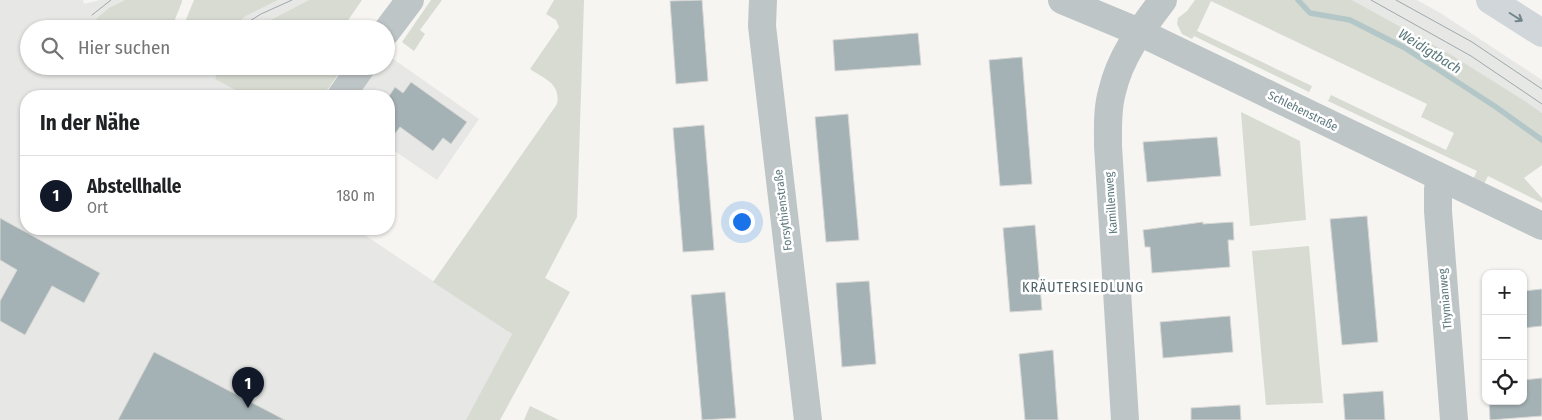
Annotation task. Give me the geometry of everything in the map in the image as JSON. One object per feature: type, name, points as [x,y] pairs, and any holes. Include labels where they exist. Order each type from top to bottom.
[{"type":"main road","points":[[1490,0],[1542,33]]},
{"type":"street","points":[[395,20],[410,0]]},
{"type":"street","name":"Forsythienstraße","points":[[763,0],[763,36],[808,420]]},
{"type":"street","name":"Schlehenstraße","points":[[1062,0],[1139,32],[1542,226]]},
{"type":"street","name":"Kamillenweg","points":[[1125,420],[1108,156],[1108,119],[1112,92],[1124,57],[1139,32],[1163,0]]},
{"type":"street","points":[[345,90],[356,75]]},
{"type":"street","name":"Thymianweg","points":[[1443,179],[1438,189],[1438,211],[1454,420]]},
{"type":"shaded area","points":[[0,0],[83,0],[84,4],[100,0],[125,0],[97,19],[99,20],[20,20],[20,75],[216,75],[215,79],[235,90],[20,90],[20,235],[365,235],[512,334],[467,420],[0,420]]},
{"type":"shaded area","points":[[125,0],[182,0],[175,20],[96,19],[109,8]]},
{"type":"shaded area","points":[[194,0],[278,0],[241,20],[186,20]]},
{"type":"shaded area","points":[[278,0],[309,0],[270,20],[241,20]]},
{"type":"shaded area","points":[[309,0],[362,0],[348,20],[270,20]]},
{"type":"shaded area","points":[[431,0],[442,0],[420,30],[425,34],[414,51],[402,42]]},
{"type":"shaded area","points":[[554,0],[584,0],[577,217],[545,278],[570,292],[500,420],[466,420],[512,334],[433,282],[557,104],[557,92],[551,83],[530,69],[559,27],[556,20],[546,14]]},
{"type":"shaded area","points":[[1195,0],[1352,0],[1450,54],[1542,113],[1542,165],[1524,178],[1542,198],[1542,203],[1488,176],[1483,186],[1472,181],[1477,171],[1328,101],[1331,95],[1446,150],[1454,133],[1421,117],[1427,104],[1211,1],[1197,31],[1312,86],[1309,92],[1194,36],[1192,39],[1182,34],[1177,24],[1178,18],[1187,11]]},
{"type":"shaded area","points":[[1352,0],[1417,0],[1442,14],[1542,80],[1542,113],[1450,54]]},
{"type":"shaded area","points":[[395,60],[479,119],[437,180],[395,151],[395,90],[360,90],[371,75],[395,75]]},
{"type":"shaded area","points":[[216,75],[338,75],[327,90],[235,90],[215,79]]},
{"type":"shaded area","points":[[1241,112],[1300,141],[1306,220],[1250,226]]},
{"type":"shaded area","points":[[1309,246],[1323,403],[1266,405],[1252,251]]},
{"type":"shaded area","points":[[530,406],[559,420],[524,420]]},
{"type":"building","points":[[702,0],[708,81],[676,84],[670,1]]},
{"type":"building","points":[[918,33],[921,65],[835,71],[833,40]]},
{"type":"building","points":[[1022,57],[1032,184],[1000,186],[989,60]]},
{"type":"building","points":[[411,82],[467,122],[451,144],[443,138],[433,151],[400,127],[395,134],[395,90],[393,90],[395,87],[403,93]]},
{"type":"building","points":[[848,114],[859,240],[826,242],[815,117]]},
{"type":"building","points":[[704,125],[714,250],[683,252],[673,128]]},
{"type":"building","points":[[1217,137],[1221,176],[1147,182],[1143,142]]},
{"type":"building","points":[[1367,216],[1378,342],[1342,345],[1330,219]]},
{"type":"building","points":[[0,218],[20,229],[20,235],[31,235],[100,273],[84,303],[52,286],[25,335],[0,321],[0,301],[17,270],[0,260]]},
{"type":"building","points":[[1203,222],[1203,224],[1233,222],[1234,240],[1228,240],[1230,267],[1152,273],[1150,247],[1145,247],[1143,230]]},
{"type":"building","points":[[1035,225],[1042,310],[1010,312],[1003,228]]},
{"type":"building","points":[[869,281],[876,364],[842,367],[836,283]]},
{"type":"building","points":[[1542,289],[1542,326],[1527,328],[1527,291]]},
{"type":"building","points":[[725,292],[736,418],[702,420],[691,295]]},
{"type":"building","points":[[1230,316],[1233,352],[1163,358],[1160,322]]},
{"type":"building","points":[[1053,350],[1058,420],[1025,420],[1019,354]]},
{"type":"building","points":[[154,352],[199,375],[285,420],[118,420]]},
{"type":"building","points":[[1542,378],[1542,416],[1490,420],[1489,405],[1527,405],[1527,380]]},
{"type":"building","points":[[1383,391],[1385,420],[1345,420],[1343,394]]},
{"type":"building","points":[[1240,405],[1241,420],[1191,420],[1191,408]]},
{"type":"waterway","name":"Weidigtbach","points":[[1298,0],[1310,13],[1350,20],[1405,48],[1496,107],[1542,140]]},
{"type":"tram line","points":[[92,15],[111,0]]},
{"type":"tram line","points":[[251,20],[292,0]]},
{"type":"tram line","points":[[1371,0],[1471,56],[1542,104]]},
{"type":"tram line","points":[[1396,0],[1472,42],[1542,89]]},
{"type":"place","name":"Abstellhalle","points":[[248,408]]},
{"type":"district","name":"KRÄUTERSIEDLUNG","points":[[1083,287]]}]
